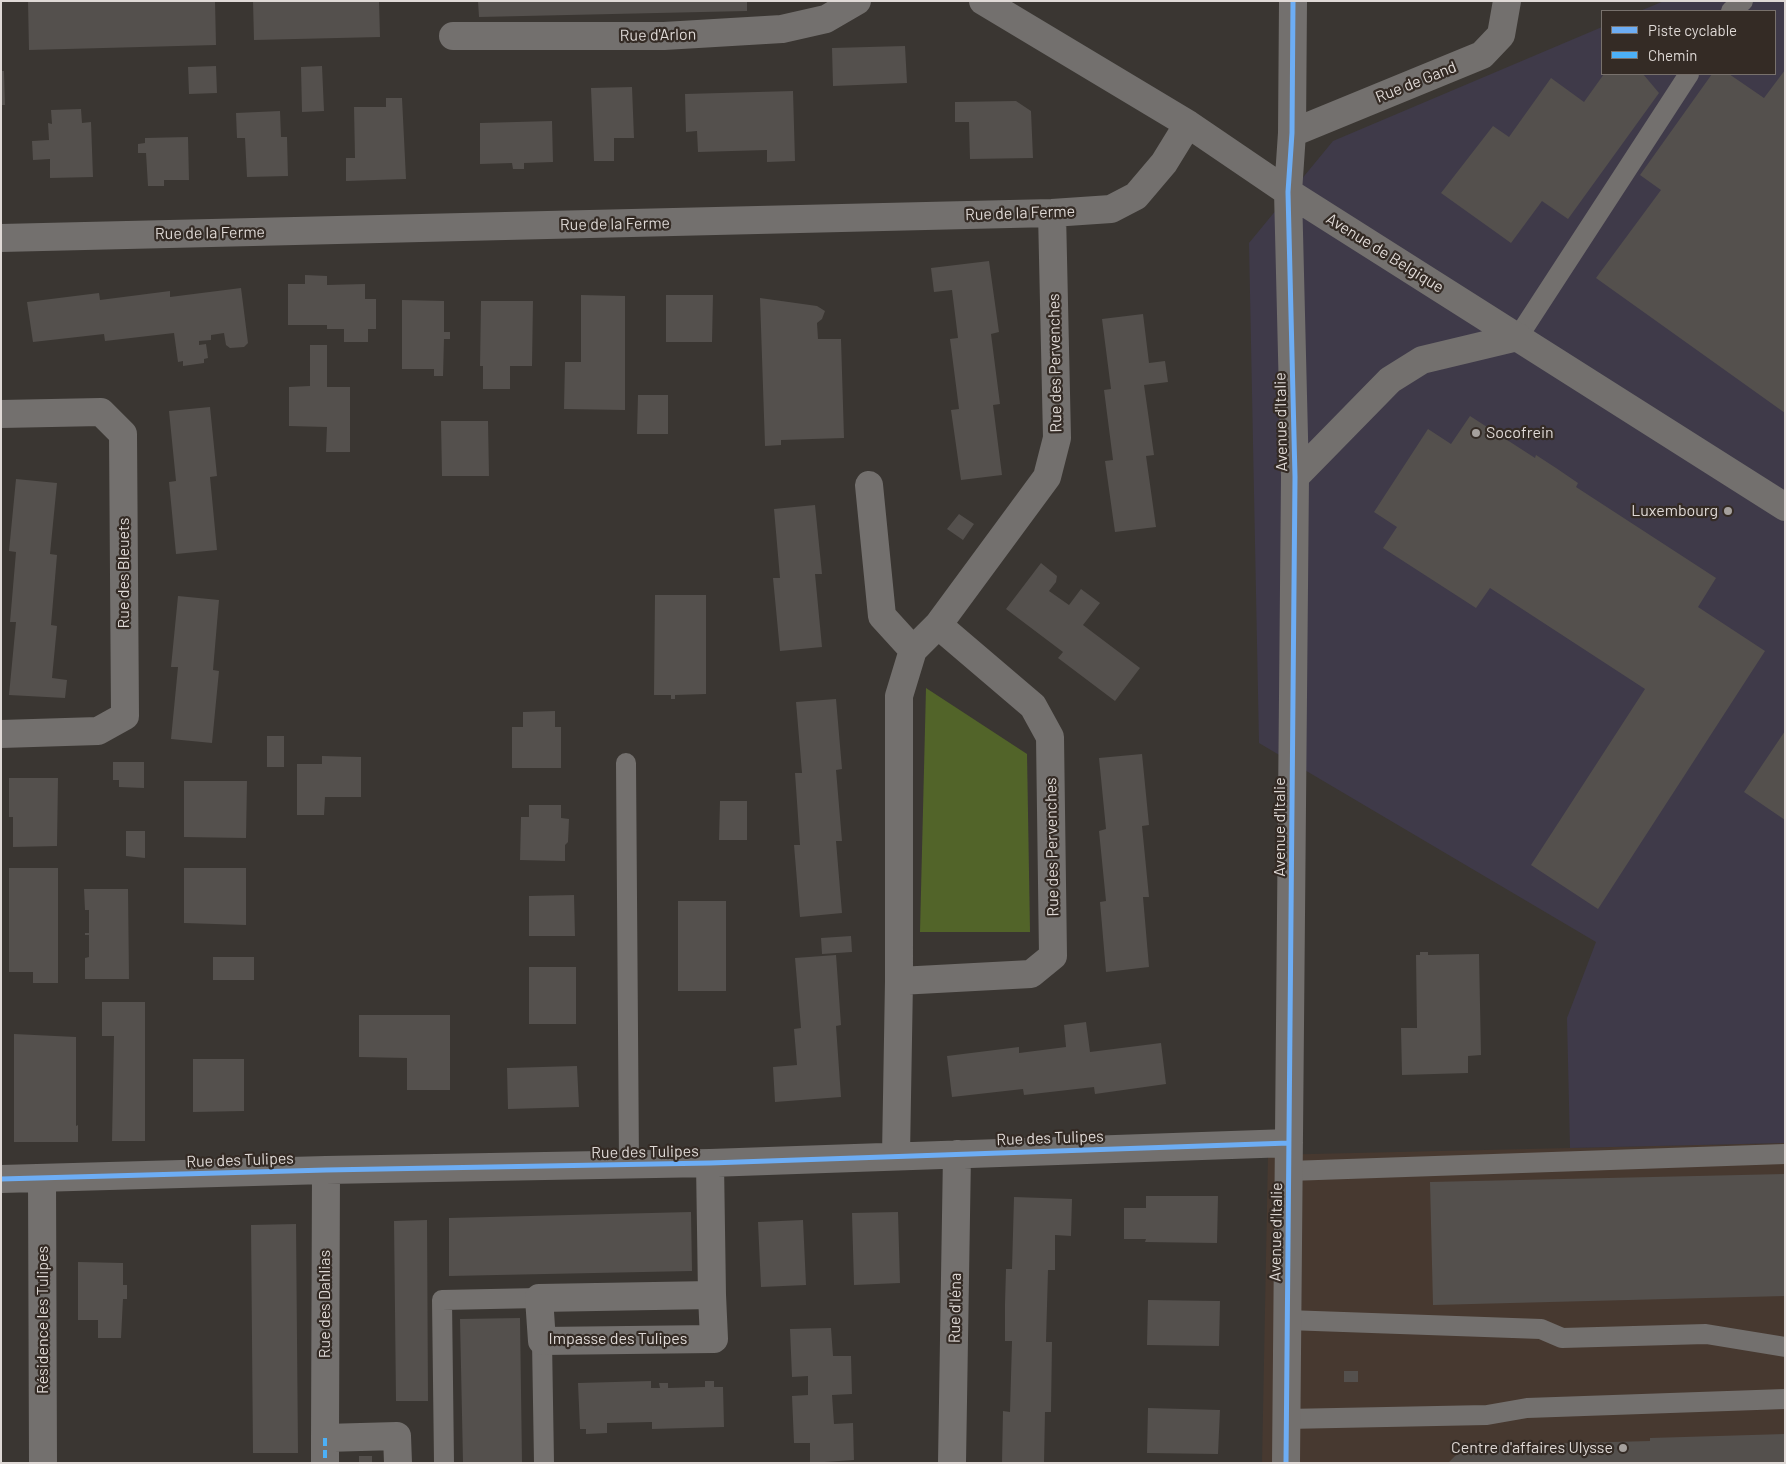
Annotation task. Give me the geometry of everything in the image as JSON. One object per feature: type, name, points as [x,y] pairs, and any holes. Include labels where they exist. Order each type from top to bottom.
[{"type":"street","name":"Rue d'Arlon","points":[[453,36],[664,36],[782,29],[826,19],[856,1]]},
{"type":"street","name":"Avenue de Belgique","points":[[983,1],[1188,124],[1288,192],[1785,507]]},
{"type":"street","name":"Avenue d'Italie","points":[[1286,1463],[1295,477],[1288,192],[1292,132],[1293,1]]},
{"type":"street","name":"Rue de Gand","points":[[1292,132],[1482,55],[1501,34],[1507,1]]},
{"type":"street","name":"Rue de la Ferme","points":[[1,238],[1052,213],[1111,209],[1136,196],[1164,163],[1188,124]]},
{"type":"street","name":"Rue des Pervenches","points":[[896,1155],[899,981],[898,696],[913,650],[938,625],[1047,478],[1058,438],[1052,213]]},
{"type":"street","points":[[1295,477],[1390,380],[1422,360],[1518,337]]},
{"type":"street","name":"Rue des Bleuets","points":[[1,414],[101,412],[123,434],[125,716],[98,731],[1,734]]},
{"type":"street","points":[[869,485],[882,616],[913,650]]},
{"type":"street","name":"Rue des Pervenches","points":[[899,981],[1030,974],[1053,956],[1050,737],[1034,706],[938,625]]},
{"type":"street","name":"Rue des Tulipes","points":[[1,1179],[326,1170],[710,1164],[896,1155],[1290,1142]]},
{"type":"street","name":"Rue d'Iéna","points":[[952,1463],[957,1154]]},
{"type":"street","name":"Impasse des Tulipes","points":[[539,1298],[542,1341],[714,1340],[710,1164]]},
{"type":"street","name":"Rue des Dahlias","points":[[326,1170],[325,1450],[397,1436],[398,1463]]},
{"type":"street","name":"Résidence les Tulipes","points":[[42,1178],[43,1463]]},
{"type":"street","points":[[539,1298],[712,1295]]},
{"type":"lane","points":[[1732,10],[1742,1]]},
{"type":"lane","points":[[1518,337],[1687,75]]},
{"type":"lane","points":[[626,763],[629,1165]]},
{"type":"lane","points":[[1289,1171],[1785,1154]]},
{"type":"lane","points":[[444,1463],[442,1300],[539,1298]]},
{"type":"lane","points":[[1287,1320],[1541,1329],[1562,1338],[1706,1334],[1785,1347]]},
{"type":"lane","points":[[542,1341],[544,1463]]},
{"type":"lane","points":[[1286,1419],[1487,1415],[1527,1408],[1785,1399]]},
{"type":"shaded area","points":[[1664,1],[1785,1],[1785,1143],[1570,1148],[1567,1018],[1596,942],[1259,743],[1249,243],[1333,141],[1601,27],[1601,75],[1776,75],[1776,10],[1642,10]]},
{"type":"shaded area","points":[[1785,1143],[1785,1463],[1262,1463],[1268,1155]]},
{"type":"green space","points":[[926,688],[1027,754],[1030,932],[920,932]]},
{"type":"building","points":[[28,1],[215,1],[216,45],[29,50]]},
{"type":"building","points":[[253,1],[379,1],[380,37],[254,40]]},
{"type":"building","points":[[478,1],[747,1],[747,11],[479,17]]},
{"type":"building","points":[[905,46],[907,83],[833,86],[832,48]]},
{"type":"building","points":[[216,66],[217,93],[189,94],[188,67]]},
{"type":"building","points":[[322,66],[324,111],[302,112],[301,67]]},
{"type":"building","points":[[1785,70],[1785,413],[1596,278],[1661,190],[1640,175],[1711,75],[1730,75],[1764,98]]},
{"type":"building","points":[[1,71],[4,71],[5,105],[1,105]]},
{"type":"building","points":[[1603,75],[1644,75],[1659,93],[1568,219],[1542,201],[1511,243],[1441,193],[1493,126],[1509,137],[1551,78],[1584,102]]},
{"type":"building","points":[[632,87],[634,138],[614,138],[614,161],[594,161],[591,88]]},
{"type":"building","points":[[793,91],[795,161],[767,162],[767,150],[698,152],[697,131],[686,132],[685,94]]},
{"type":"building","points":[[386,98],[402,98],[406,179],[346,181],[346,158],[355,158],[354,107],[386,107]]},
{"type":"building","points":[[1016,101],[1031,111],[1033,158],[970,159],[969,122],[955,122],[955,102]]},
{"type":"building","points":[[81,109],[82,123],[91,122],[93,177],[50,178],[50,159],[33,160],[32,141],[49,140],[48,123],[52,124],[51,110]]},
{"type":"building","points":[[280,111],[281,137],[287,137],[288,176],[247,177],[245,138],[237,138],[236,113]]},
{"type":"building","points":[[552,121],[553,162],[524,163],[524,169],[513,169],[512,163],[480,164],[480,123]]},
{"type":"building","points":[[188,137],[189,180],[164,180],[164,186],[148,186],[146,153],[138,153],[138,144],[145,143],[145,138]]},
{"type":"building","points":[[989,261],[999,332],[991,334],[1000,404],[993,405],[1002,475],[961,480],[951,410],[959,409],[950,339],[958,338],[952,290],[934,292],[931,268]]},
{"type":"building","points":[[305,275],[327,276],[327,285],[365,284],[365,299],[376,299],[376,329],[368,329],[368,342],[344,342],[344,329],[327,329],[327,325],[288,325],[288,284],[305,284]]},
{"type":"building","points":[[241,288],[248,343],[244,347],[230,348],[226,345],[224,333],[211,335],[211,340],[199,341],[199,345],[206,344],[208,358],[204,359],[204,363],[183,366],[183,361],[178,362],[174,333],[105,341],[104,334],[33,342],[27,302],[99,293],[100,300],[170,291],[170,297]]},
{"type":"building","points":[[581,295],[625,296],[625,410],[564,409],[565,362],[581,362]]},
{"type":"building","points":[[666,295],[713,295],[712,342],[666,342]]},
{"type":"building","points":[[760,298],[817,306],[825,311],[822,319],[817,323],[818,339],[841,339],[844,438],[781,440],[781,445],[765,446]]},
{"type":"building","points":[[402,300],[444,301],[444,332],[450,332],[450,339],[444,339],[443,376],[434,376],[434,369],[402,369]]},
{"type":"building","points":[[481,301],[533,301],[532,366],[510,366],[510,389],[483,389],[483,366],[480,366]]},
{"type":"building","points":[[1143,314],[1149,363],[1165,361],[1168,382],[1144,385],[1154,455],[1146,456],[1156,527],[1115,532],[1105,461],[1113,460],[1104,390],[1111,389],[1102,319]]},
{"type":"building","points":[[310,345],[327,345],[327,387],[350,387],[350,452],[326,452],[327,427],[289,426],[289,387],[310,386]]},
{"type":"building","points":[[638,395],[668,395],[668,434],[637,434]]},
{"type":"building","points":[[210,407],[217,476],[210,477],[217,550],[176,554],[169,482],[176,481],[169,411]]},
{"type":"building","points":[[1470,416],[1535,458],[1536,455],[1556,468],[1578,483],[1576,487],[1716,578],[1698,607],[1765,651],[1598,909],[1531,865],[1645,689],[1490,588],[1476,608],[1383,548],[1397,527],[1374,512],[1428,429],[1451,444]]},
{"type":"building","points":[[441,421],[488,421],[489,476],[442,476]]},
{"type":"building","points":[[16,479],[57,483],[50,554],[57,555],[51,625],[57,626],[52,678],[67,680],[65,698],[9,695],[16,622],[10,622],[16,552],[9,551]]},
{"type":"building","points":[[815,505],[822,574],[815,574],[822,647],[780,651],[773,578],[780,578],[774,509]]},
{"type":"building","points":[[959,514],[974,524],[963,540],[947,529]]},
{"type":"building","points":[[1041,563],[1057,576],[1056,582],[1049,591],[1069,605],[1081,589],[1100,603],[1083,625],[1140,668],[1115,701],[1058,658],[1063,652],[1006,609]]},
{"type":"building","points":[[655,595],[706,595],[706,694],[675,695],[675,699],[671,699],[671,695],[654,695]]},
{"type":"building","points":[[178,596],[219,600],[213,670],[219,671],[212,743],[171,739],[178,667],[171,667]]},
{"type":"building","points":[[836,699],[842,769],[836,770],[842,841],[836,841],[842,913],[800,917],[794,845],[800,845],[795,773],[802,773],[796,702]]},
{"type":"building","points":[[555,711],[555,727],[561,727],[561,768],[512,768],[512,727],[523,727],[523,712]]},
{"type":"building","points":[[1785,731],[1785,820],[1744,792]]},
{"type":"building","points":[[267,736],[284,736],[284,767],[267,767]]},
{"type":"building","points":[[1142,754],[1149,825],[1142,826],[1149,897],[1143,897],[1149,967],[1106,972],[1100,902],[1106,901],[1099,831],[1106,829],[1099,758]]},
{"type":"building","points":[[322,756],[361,757],[361,797],[325,797],[324,815],[297,815],[297,764],[322,764]]},
{"type":"building","points":[[113,762],[144,762],[144,788],[119,787],[119,780],[113,780]]},
{"type":"building","points":[[9,778],[58,778],[57,846],[13,847],[13,817],[9,817]]},
{"type":"building","points":[[184,781],[247,781],[246,838],[184,837]]},
{"type":"building","points":[[720,801],[747,801],[747,840],[719,840]]},
{"type":"building","points":[[529,805],[561,805],[561,818],[569,819],[568,842],[565,845],[565,861],[520,860],[521,817],[529,817]]},
{"type":"building","points":[[126,831],[145,831],[145,858],[126,856]]},
{"type":"building","points":[[9,868],[58,868],[58,983],[33,983],[33,972],[9,972]]},
{"type":"building","points":[[184,868],[246,868],[246,925],[184,923]]},
{"type":"building","points":[[84,889],[128,889],[129,979],[85,979],[85,958],[89,957],[89,935],[85,935],[85,933],[89,933],[89,910],[85,910]]},
{"type":"building","points":[[574,895],[575,936],[529,936],[529,896]]},
{"type":"building","points":[[678,901],[726,901],[726,991],[678,991]]},
{"type":"building","points":[[851,936],[852,952],[822,954],[821,938]]},
{"type":"building","points":[[1420,952],[1428,952],[1428,955],[1479,954],[1481,1055],[1468,1056],[1468,1073],[1402,1075],[1401,1028],[1417,1028],[1416,955],[1420,955]]},
{"type":"building","points":[[836,955],[841,1025],[836,1026],[841,1097],[775,1102],[773,1067],[797,1065],[794,1029],[801,1028],[795,958]]},
{"type":"building","points":[[213,957],[254,957],[254,980],[213,980]]},
{"type":"building","points":[[529,967],[576,967],[576,1024],[529,1024]]},
{"type":"building","points":[[102,1002],[145,1002],[145,1141],[112,1141],[114,1036],[102,1036]]},
{"type":"building","points":[[359,1015],[450,1015],[450,1090],[407,1090],[407,1058],[359,1057]]},
{"type":"building","points":[[1086,1022],[1090,1052],[1161,1043],[1166,1084],[1095,1094],[1094,1087],[1024,1095],[1023,1089],[952,1097],[947,1056],[1019,1047],[1019,1053],[1066,1047],[1064,1025]]},
{"type":"building","points":[[14,1034],[76,1037],[76,1126],[78,1125],[78,1142],[14,1142]]},
{"type":"building","points":[[193,1059],[244,1059],[244,1111],[193,1112]]},
{"type":"building","points":[[577,1066],[579,1107],[508,1109],[507,1068]]},
{"type":"building","points":[[1785,1174],[1785,1296],[1433,1305],[1430,1182]]},
{"type":"building","points":[[1146,1196],[1218,1196],[1217,1243],[1145,1242],[1146,1239],[1124,1239],[1124,1208],[1146,1208]]},
{"type":"building","points":[[1014,1197],[1072,1199],[1071,1236],[1055,1235],[1055,1270],[1048,1270],[1046,1342],[1052,1342],[1051,1412],[1045,1412],[1044,1463],[1002,1463],[1003,1411],[1010,1412],[1012,1341],[1005,1341],[1005,1304],[1006,1269],[1012,1269]]},
{"type":"building","points":[[691,1212],[692,1271],[449,1276],[449,1218]]},
{"type":"building","points":[[898,1212],[900,1283],[854,1285],[852,1213]]},
{"type":"building","points":[[427,1220],[428,1401],[396,1401],[394,1221]]},
{"type":"building","points":[[803,1220],[806,1285],[761,1287],[758,1222]]},
{"type":"building","points":[[296,1224],[298,1453],[253,1453],[251,1225]]},
{"type":"building","points":[[78,1262],[123,1263],[123,1285],[127,1285],[127,1299],[123,1299],[121,1338],[98,1338],[98,1320],[78,1320]]},
{"type":"building","points":[[1148,1300],[1220,1301],[1219,1346],[1147,1345]]},
{"type":"building","points":[[520,1318],[522,1463],[463,1463],[460,1319]]},
{"type":"building","points":[[831,1328],[833,1356],[851,1356],[852,1394],[832,1395],[834,1424],[853,1423],[854,1460],[810,1463],[810,1443],[794,1443],[792,1396],[808,1395],[808,1376],[792,1377],[790,1329]]},
{"type":"building","points":[[1344,1371],[1358,1371],[1358,1382],[1344,1382]]},
{"type":"building","points":[[651,1381],[651,1388],[660,1388],[659,1383],[668,1383],[668,1388],[705,1387],[705,1381],[714,1381],[714,1387],[723,1387],[724,1427],[652,1429],[652,1422],[607,1423],[607,1433],[586,1434],[586,1429],[580,1429],[578,1383]]},
{"type":"building","points":[[1148,1408],[1220,1410],[1218,1454],[1147,1453]]},
{"type":"building","name":"Centre d'affaires Ulysse","points":[[1785,1434],[1785,1463],[1448,1463],[1461,1450],[1461,1446],[1650,1441],[1650,1438]]},
{"type":"building","points":[[359,1456],[372,1456],[372,1463],[359,1463]]},
{"type":"marked path","points":[[325,1438],[325,1463]]},
{"type":"cycle path","points":[[1286,1463],[1295,477],[1288,192],[1292,133],[1293,1]]},
{"type":"cycle path","points":[[1,1179],[326,1170],[710,1163],[1289,1143]]},
{"type":"place","name":"Socofrein","points":[[1476,433]]},
{"type":"place","name":"Luxembourg","points":[[1728,511]]},
{"type":"place","name":"Centre d'affaires Ulysse","points":[[1623,1448]]}]
